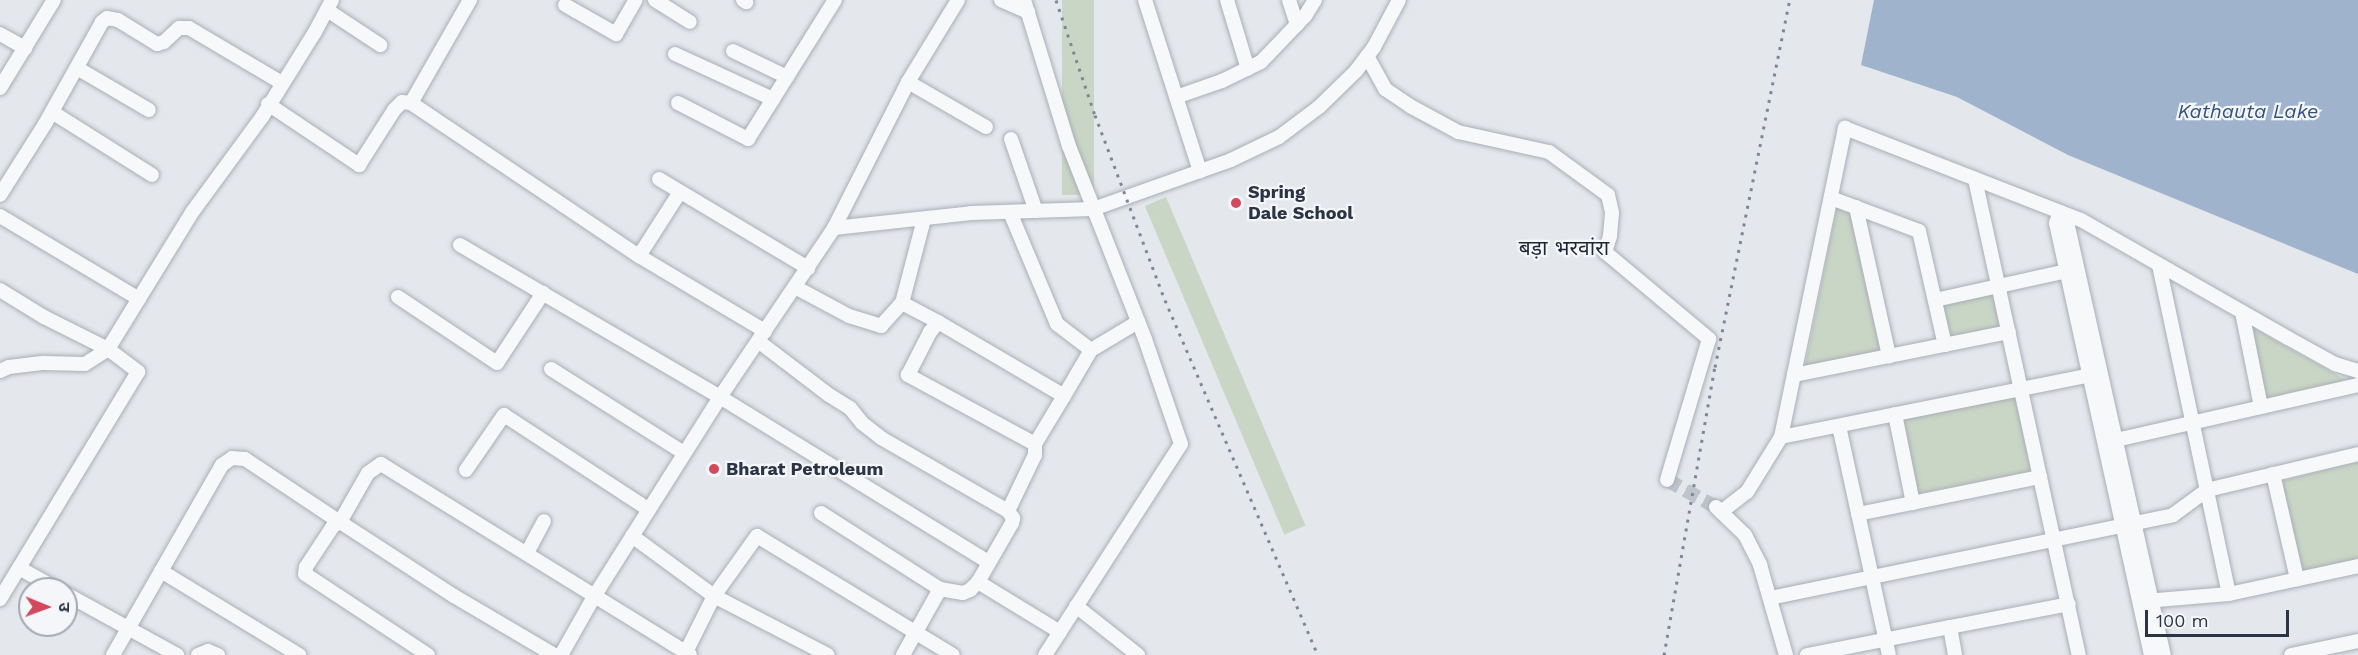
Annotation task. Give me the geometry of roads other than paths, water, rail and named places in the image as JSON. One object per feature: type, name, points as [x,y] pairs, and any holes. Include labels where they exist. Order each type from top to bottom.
[{"type":"street","points":[[0,88],[54,0]]},
{"type":"street","points":[[411,103],[470,0]]},
{"type":"street","points":[[563,2],[616,34],[636,0]]},
{"type":"street","points":[[655,0],[690,22]]},
{"type":"street","points":[[678,103],[748,139],[835,0]]},
{"type":"street","points":[[561,655],[595,595],[684,453],[834,228],[908,82],[958,0]]},
{"type":"street","points":[[1001,0],[1026,6],[1069,146],[1138,322],[1181,444],[1045,655]]},
{"type":"street","points":[[1145,0],[1200,171]]},
{"type":"street","points":[[1227,0],[1248,69]]},
{"type":"street","points":[[1289,0],[1297,25]]},
{"type":"street","points":[[1176,97],[1261,62],[1297,25],[1315,0]]},
{"type":"street","points":[[834,228],[971,213],[1093,209],[1200,171],[1279,138],[1319,107],[1367,56],[1399,0]]},
{"type":"street","points":[[0,371],[9,367],[44,363],[85,364],[108,349],[193,211],[252,131],[330,5],[380,45]]},
{"type":"street","points":[[0,195],[52,112],[102,22],[112,18],[157,44],[164,42],[179,28],[189,28],[282,83]]},
{"type":"street","points":[[0,34],[25,48]]},
{"type":"street","points":[[733,51],[787,77]]},
{"type":"street","points":[[675,54],[773,99]]},
{"type":"street","points":[[1367,56],[1385,89],[1410,106],[1458,132],[1550,152],[1608,195],[1612,213],[1610,236],[1605,252],[1709,339],[1667,480]]},
{"type":"street","points":[[77,68],[149,110]]},
{"type":"street","points":[[908,82],[986,127]]},
{"type":"street","points":[[268,104],[358,165],[394,110],[402,102],[411,103],[761,336],[829,395],[850,408],[862,423],[881,438],[1008,511],[1013,518],[978,582],[963,593],[940,589],[821,513]]},
{"type":"street","points":[[52,112],[152,175]]},
{"type":"street","points":[[1786,655],[1760,565],[1745,535],[1718,510],[1747,492],[1781,437],[1845,128],[2081,220],[2335,364],[2358,371]]},
{"type":"street","points":[[1011,139],[1036,211]]},
{"type":"street","points":[[659,179],[808,268]]},
{"type":"street","points":[[1975,179],[2079,655]]},
{"type":"street","points":[[639,256],[680,192]]},
{"type":"street","points":[[1831,198],[1919,231],[1945,345]]},
{"type":"street","points":[[1856,207],[1889,356]]},
{"type":"street","points":[[1010,212],[1057,324],[1091,350]]},
{"type":"street","points":[[2060,212],[2056,223],[2072,269],[2146,601],[2164,655]]},
{"type":"street","points":[[0,216],[139,299]]},
{"type":"street","points":[[795,287],[849,316],[881,326],[902,303],[924,219]]},
{"type":"street","points":[[460,245],[720,397],[988,562]]},
{"type":"street","points":[[2159,265],[2229,594]]},
{"type":"street","points":[[1935,300],[2072,269]]},
{"type":"street","points":[[0,290],[44,317],[108,349],[138,372],[0,599]]},
{"type":"street","points":[[398,297],[498,363],[543,293]]},
{"type":"street","points":[[902,303],[1064,396]]},
{"type":"street","points":[[2242,312],[2261,407]]},
{"type":"street","points":[[938,322],[930,332],[908,375],[1035,444]]},
{"type":"street","points":[[1008,511],[1035,454],[1035,444],[1091,350],[1138,322]]},
{"type":"street","points":[[1794,375],[2009,332]]},
{"type":"street","points":[[551,369],[684,453]]},
{"type":"street","points":[[1781,437],[2095,374]]},
{"type":"street","points":[[2095,374],[2116,440],[2129,524]]},
{"type":"street","points":[[2116,440],[2358,385]]},
{"type":"street","points":[[1895,414],[1913,503]]},
{"type":"street","points":[[466,470],[504,415],[649,510]]},
{"type":"street","points":[[1839,426],[1889,655]]},
{"type":"street","points":[[1770,598],[2173,515],[2207,490],[2358,454]]},
{"type":"street","points":[[112,655],[222,465],[232,458],[245,459],[454,596],[554,655]]},
{"type":"street","points":[[428,655],[305,574],[306,567],[333,526],[340,522],[368,473],[381,464],[688,654],[714,596],[758,536],[953,655]]},
{"type":"street","points":[[2273,474],[2297,579]]},
{"type":"street","points":[[1858,514],[2040,477]]},
{"type":"street","points":[[527,554],[544,521]]},
{"type":"street","points":[[632,536],[714,596],[828,655]]},
{"type":"street","points":[[2146,601],[2229,594],[2358,566]]},
{"type":"street","points":[[19,568],[35,577]]},
{"type":"street","points":[[161,571],[299,655]]},
{"type":"street","points":[[978,582],[1060,632]]},
{"type":"street","points":[[903,655],[940,589]]},
{"type":"street","points":[[78,600],[177,655]]},
{"type":"street","points":[[2146,601],[2151,655]]},
{"type":"street","points":[[1815,654],[2069,604]]},
{"type":"street","points":[[1076,606],[1138,655]]},
{"type":"street","points":[[1950,627],[1955,655]]},
{"type":"street","points":[[2291,655],[2309,653],[2358,640]]},
{"type":"street","points":[[198,655],[208,651],[218,655]]},
{"type":"water","name":"Kathauta Lake","points":[[1874,0],[2358,0],[2358,274],[2068,155],[1957,97],[1861,65]]},
{"type":"tunnel","points":[[1667,480],[1716,507]]},
{"type":"railway","points":[[1056,0],[1095,115],[1165,300],[1318,655]]},
{"type":"railway","points":[[1664,655],[1715,367],[1790,0]]},
{"type":"place","name":"Spring Dale School","points":[[1236,203]]},
{"type":"place","name":"Bharat Petroleum","points":[[714,469]]},
{"type":"district","name":"बड़ा भरवांरा","points":[[1564,248]]}]
